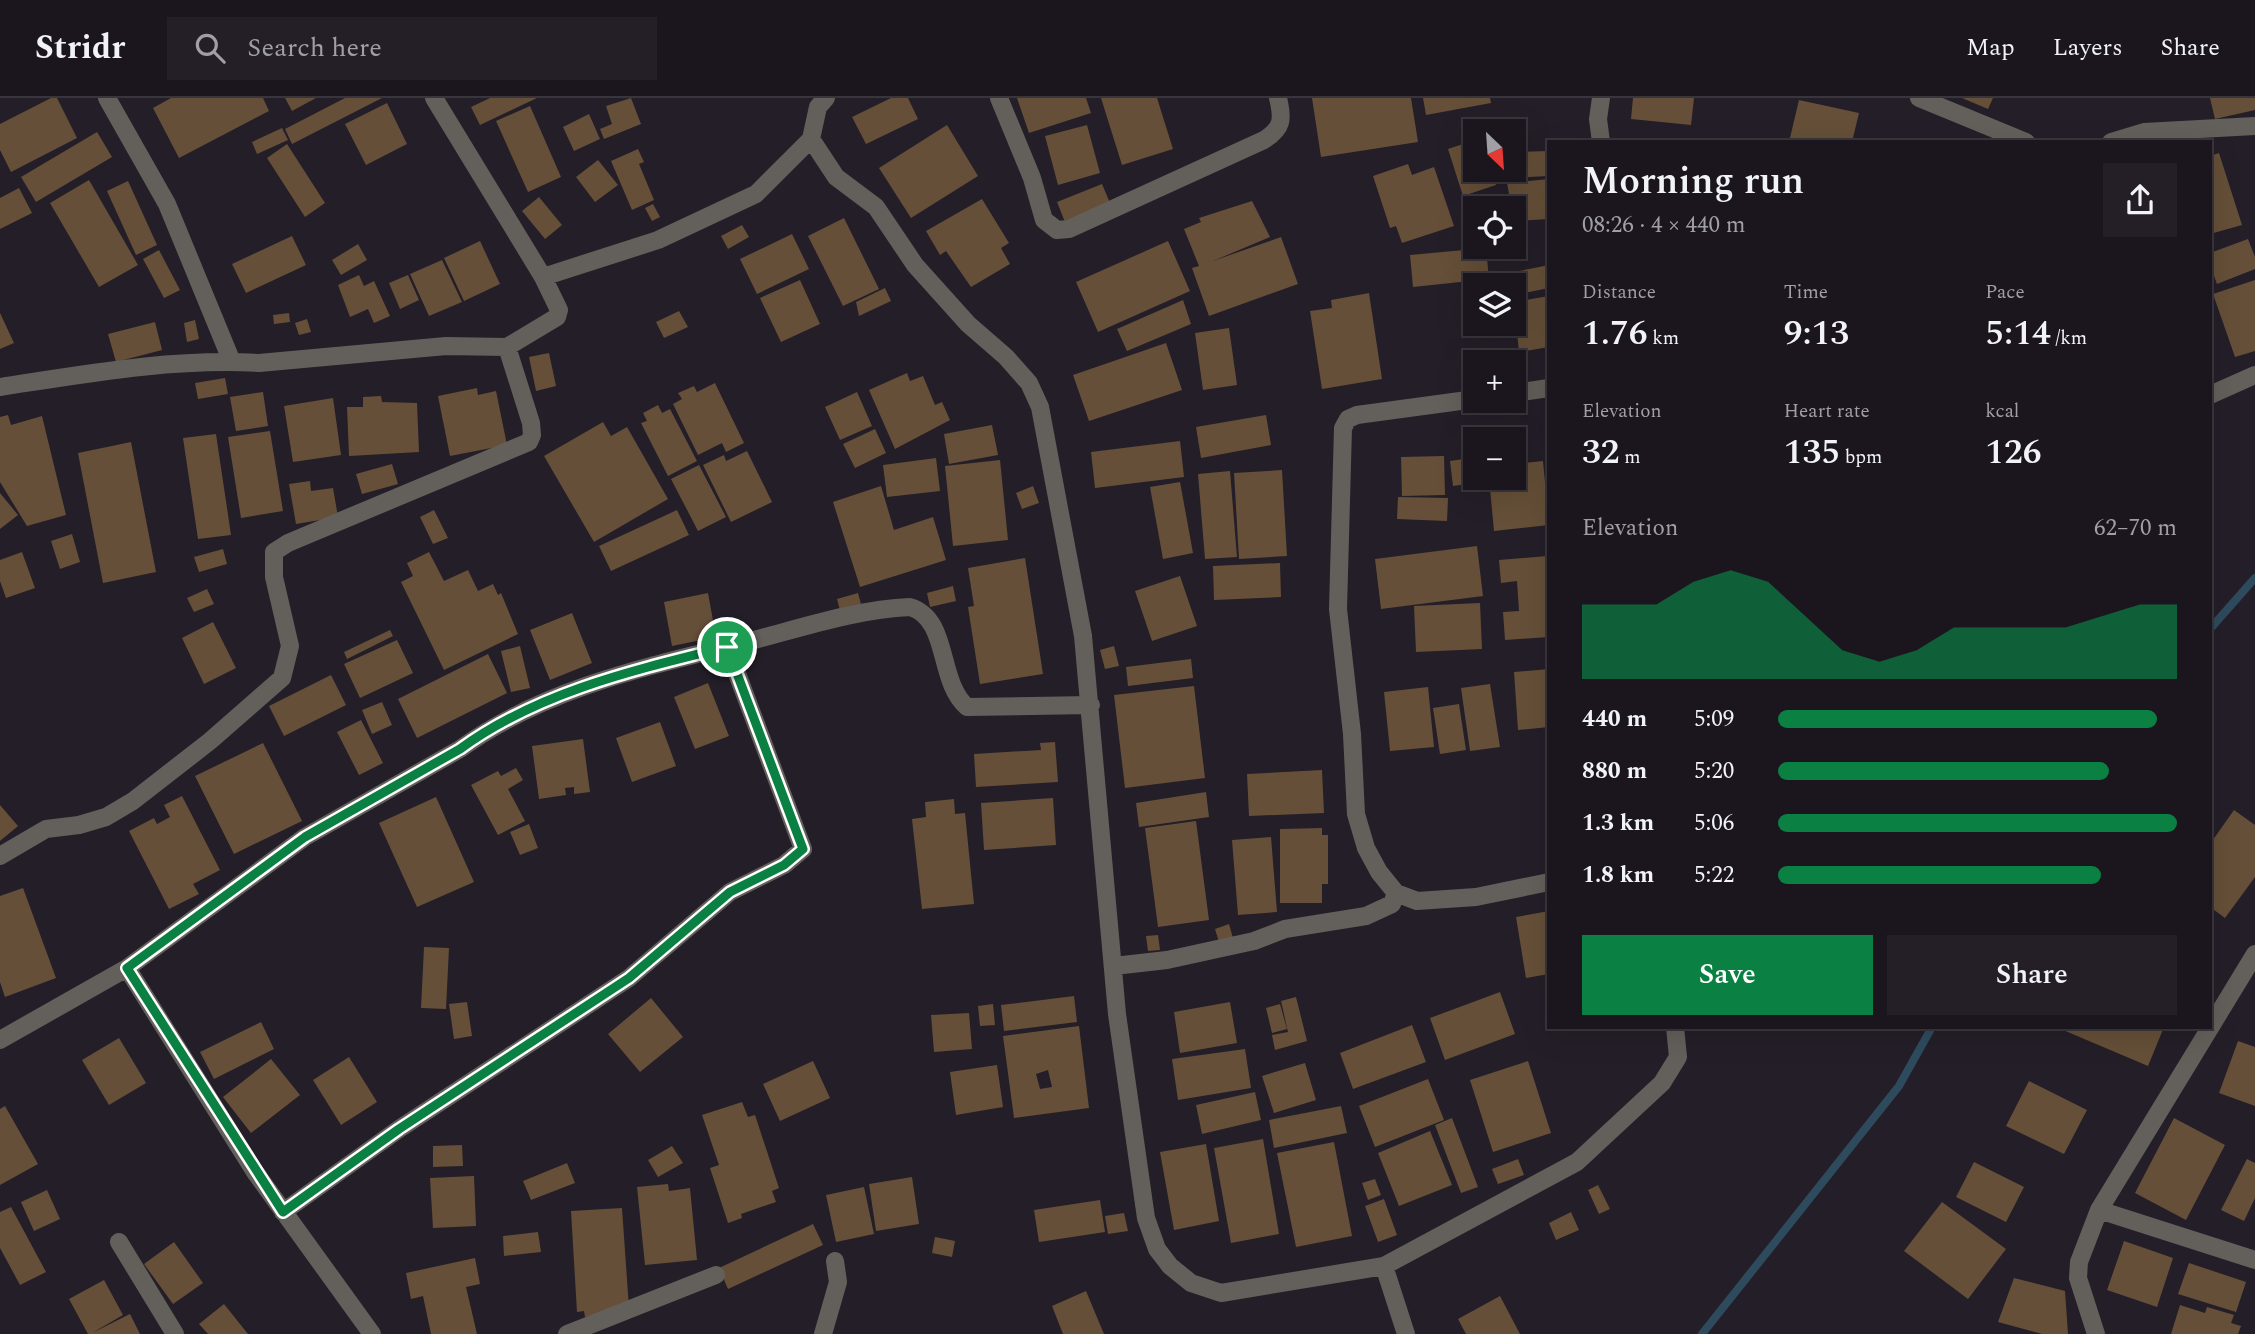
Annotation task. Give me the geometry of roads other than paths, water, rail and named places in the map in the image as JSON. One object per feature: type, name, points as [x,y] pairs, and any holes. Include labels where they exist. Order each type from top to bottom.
[{"type":"street","points":[[107,98],[167,204],[232,362]]},
{"type":"street","points":[[0,387],[127,368],[259,363],[446,346],[507,347],[557,317],[559,310],[543,277],[434,98]]},
{"type":"street","points":[[543,277],[658,240],[756,194],[811,139],[818,107],[826,98]]},
{"type":"street","points":[[999,98],[1032,178],[1044,220],[1057,230],[1069,229],[1265,140],[1278,132],[1282,123],[1278,98]]},
{"type":"street","points":[[1601,98],[1598,119],[1601,140]]},
{"type":"street","points":[[1919,98],[2021,140]]},
{"type":"street","points":[[2118,140],[2144,132],[2255,126]]},
{"type":"street","points":[[811,139],[836,177],[876,206],[915,265],[968,324],[1006,357],[1029,383],[1040,407],[1083,636],[1117,1014],[1146,1218],[1157,1249],[1170,1266],[1191,1283],[1221,1293],[1384,1266],[1577,1162],[1662,1083],[1678,1057],[1675,1029]]},
{"type":"street","points":[[0,856],[46,829],[79,825],[106,817],[133,800],[211,741],[282,678],[290,646],[274,577],[274,552],[288,542],[529,442],[533,435],[531,423],[507,347]]},
{"type":"street","points":[[2212,394],[2255,375]]},
{"type":"street","points":[[1526,391],[1547,388]]},
{"type":"street","points":[[1463,400],[1357,415],[1348,419],[1343,428],[1338,609],[1352,734],[1356,814],[1366,848],[1379,872],[1395,893],[1417,901],[1476,897],[1547,882]]},
{"type":"street","points":[[0,1040],[127,968],[305,837],[460,749],[481,734],[556,695],[601,680],[894,607],[910,607],[924,611],[931,622],[950,685],[956,697],[967,706],[1091,705]]},
{"type":"street","points":[[283,1212],[399,1129],[629,978],[730,892],[784,865],[803,849],[727,647]]},
{"type":"street","points":[[1114,966],[1167,960],[1254,941],[1285,929],[1366,916],[1392,904],[1395,893]]},
{"type":"street","points":[[2212,1025],[2255,954]]},
{"type":"street","points":[[127,968],[283,1212],[372,1334]]},
{"type":"street","points":[[2096,1334],[2078,1278],[2079,1262],[2099,1210],[2209,1029]]},
{"type":"street","points":[[2099,1210],[2255,1260]]},
{"type":"street","points":[[119,1242],[175,1334]]},
{"type":"street","points":[[823,1334],[838,1282],[835,1261]]},
{"type":"street","points":[[1384,1266],[1406,1334]]},
{"type":"street","points":[[566,1334],[716,1275]]},
{"type":"waterway","points":[[2212,627],[2255,578]]},
{"type":"waterway","points":[[1702,1334],[1899,1086],[1931,1029]]}]
